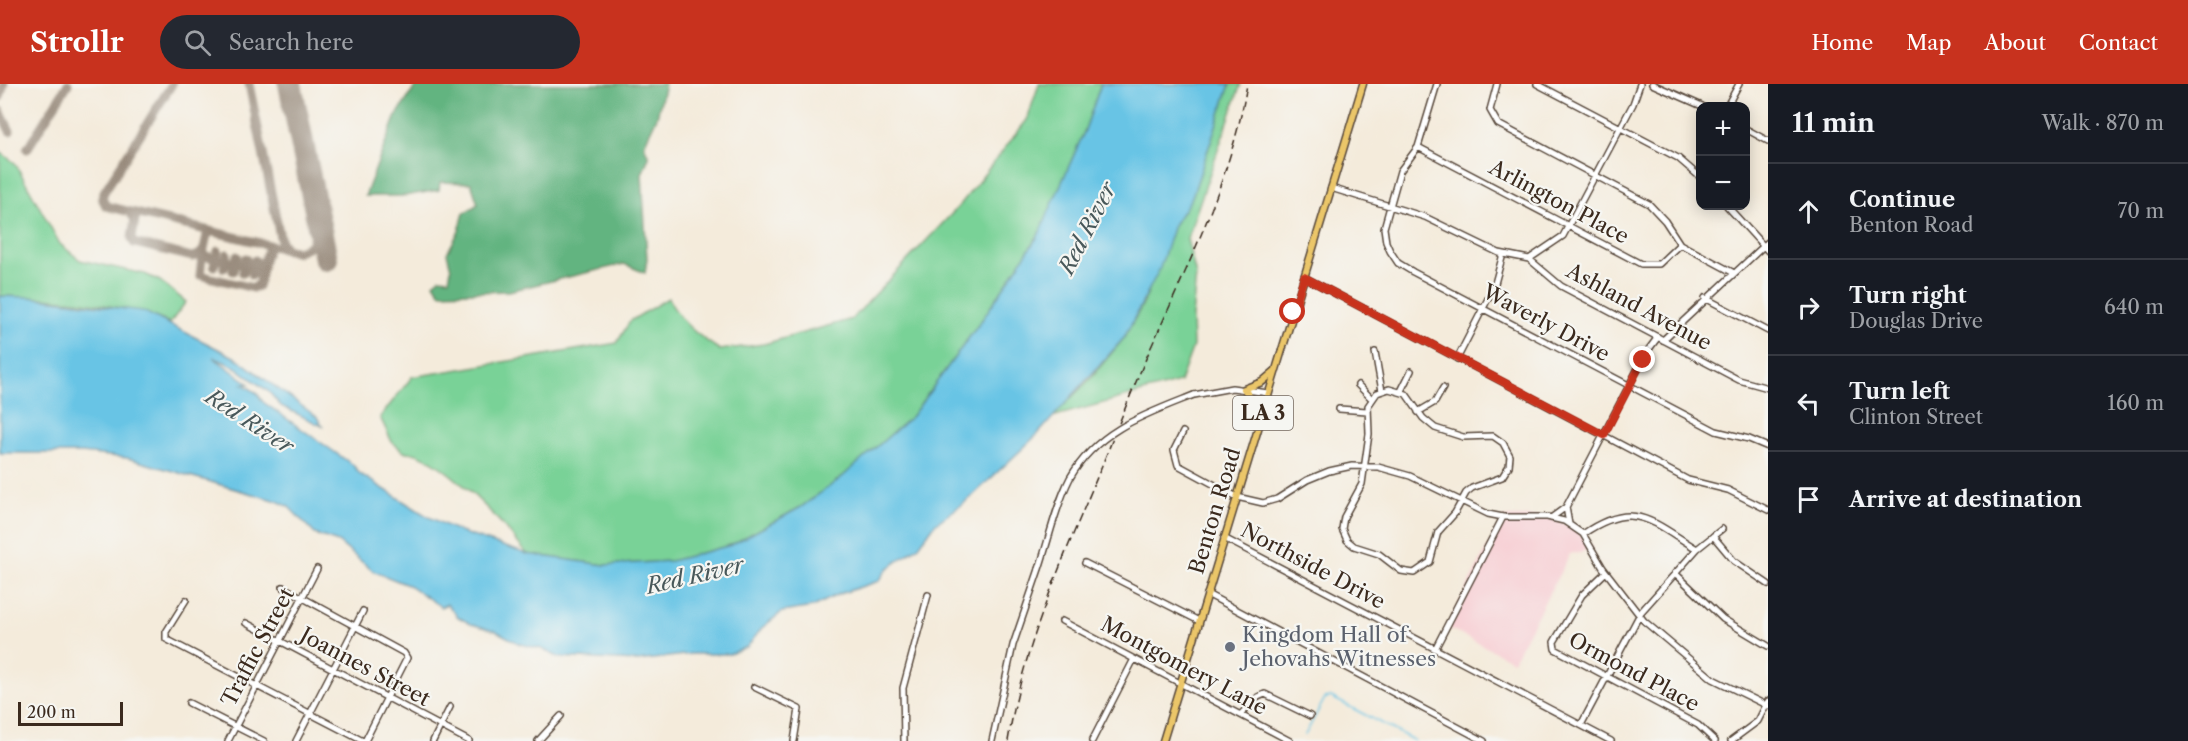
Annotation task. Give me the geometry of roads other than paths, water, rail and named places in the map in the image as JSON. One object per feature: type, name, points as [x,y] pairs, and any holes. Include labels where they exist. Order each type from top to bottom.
[{"type":"main road","name":"Benton Road","points":[[1163,741],[1363,84]]},
{"type":"main road","points":[[1260,422],[1256,405],[1244,389],[1262,382],[1276,370]]},
{"type":"street","points":[[1418,147],[1437,84]]},
{"type":"street","points":[[1497,84],[1490,110],[1498,124],[1652,207],[1680,244],[1734,273]]},
{"type":"street","points":[[1537,84],[1678,158],[1696,173]]},
{"type":"street","points":[[1330,188],[1438,222],[1503,254],[1529,259],[1559,241],[1620,127],[1640,84]]},
{"type":"street","points":[[1652,84],[1671,90],[1696,103]]},
{"type":"street","points":[[1729,102],[1739,84]]},
{"type":"street","points":[[1750,131],[1768,141]]},
{"type":"street","name":"Waverly Drive","points":[[1418,147],[1401,167],[1390,206],[1385,237],[1396,260],[1406,268],[1483,309],[1721,433],[1749,439],[1768,447]]},
{"type":"street","name":"Arlington Place","points":[[1418,147],[1648,266],[1663,263],[1680,244]]},
{"type":"street","points":[[1731,210],[1766,244],[1768,251]]},
{"type":"street","points":[[1551,518],[1566,507],[1630,386],[1661,338],[1766,244]]},
{"type":"street","points":[[1457,359],[1494,287],[1503,254]]},
{"type":"street","name":"Ashland Avenue","points":[[1529,259],[1557,284],[1744,382],[1768,388]]},
{"type":"street","points":[[1304,277],[1693,482],[1728,490],[1768,510]]},
{"type":"street","points":[[1706,298],[1768,331]]},
{"type":"street","points":[[1375,352],[1382,391]]},
{"type":"street","points":[[1401,391],[1411,371]]},
{"type":"street","points":[[1358,385],[1372,399]]},
{"type":"street","points":[[1418,412],[1435,402],[1443,388]]},
{"type":"street","points":[[992,741],[1013,645],[1066,488],[1088,453],[1123,425],[1194,395],[1220,389],[1244,389],[1268,393]]},
{"type":"street","points":[[1382,391],[1401,391],[1411,399],[1418,412],[1440,431],[1463,437],[1493,436],[1503,443],[1508,451],[1510,462],[1502,477],[1472,488],[1438,532],[1434,555],[1428,565],[1414,573],[1401,571],[1379,554],[1354,546],[1343,533],[1344,517],[1360,489],[1365,466],[1368,434],[1367,411],[1372,399],[1382,391]]},
{"type":"street","points":[[1338,409],[1367,411]]},
{"type":"street","points":[[1183,432],[1174,450],[1178,465],[1237,497],[1266,503],[1325,472],[1365,466],[1402,472],[1461,502],[1503,517],[1551,518],[1569,524],[1583,534],[1606,572],[1640,614],[1707,675],[1767,704],[1758,721],[1731,741]]},
{"type":"street","points":[[1566,507],[1569,524]]},
{"type":"street","points":[[1583,534],[1607,519],[1635,516],[1650,521],[1697,549]]},
{"type":"street","points":[[1435,649],[1503,517]]},
{"type":"street","points":[[1581,725],[1640,614],[1697,549],[1722,529]]},
{"type":"street","points":[[1713,536],[1734,561],[1768,584]]},
{"type":"street","name":"Northside Drive","points":[[1224,538],[1611,741]]},
{"type":"street","points":[[1085,563],[1199,621]]},
{"type":"street","name":"Traffic Street","points":[[228,741],[317,569]]},
{"type":"street","name":"Ormond Place","points":[[1606,572],[1582,595],[1553,644],[1558,652],[1698,725],[1715,741]]},
{"type":"street","points":[[1675,573],[1723,619],[1768,646]]},
{"type":"street","points":[[186,600],[165,637],[364,741],[407,658],[404,653],[284,587]]},
{"type":"street","points":[[1207,594],[1484,741]]},
{"type":"street","points":[[904,741],[903,688],[928,595]]},
{"type":"street","points":[[296,741],[363,611]]},
{"type":"street","name":"Montgomery Lane","points":[[1062,621],[1290,741]]},
{"type":"street","name":"Joannes Street","points":[[246,623],[469,741]]},
{"type":"street","points":[[1092,741],[1134,658]]},
{"type":"street","points":[[754,687],[799,709],[794,741]]},
{"type":"street","points":[[1241,714],[1258,697],[1268,694],[1310,716]]},
{"type":"street","points":[[189,703],[264,741]]},
{"type":"street","points":[[433,741],[450,707]]},
{"type":"street","points":[[538,741],[561,716]]},
{"type":"water","name":"Red River","points":[[1101,84],[1230,84],[1192,197],[1174,225],[1160,268],[1124,338],[1038,434],[968,500],[935,524],[919,546],[887,569],[879,581],[839,594],[813,607],[782,612],[763,627],[747,647],[730,654],[691,654],[638,661],[558,657],[542,649],[520,644],[496,631],[471,624],[458,617],[447,604],[441,607],[410,586],[373,571],[338,542],[315,534],[288,506],[277,501],[127,458],[82,453],[0,453],[0,296],[29,297],[143,311],[236,358],[317,417],[322,426],[281,406],[269,392],[235,367],[213,357],[247,382],[249,384],[243,384],[257,393],[263,402],[353,465],[360,474],[427,516],[460,532],[527,554],[605,565],[671,561],[731,545],[801,507],[841,478],[912,416],[984,317],[1038,236],[1085,130]]},
{"type":"waterway","points":[[1305,735],[1325,698],[1331,697],[1415,741]]},
{"type":"railway","points":[[1008,741],[1024,671],[1045,605],[1135,385],[1211,211],[1233,147],[1247,84]]},
{"type":"place","name":"Kingdom Hall of Jehovahs Witnesses","points":[[1230,647]]}]
